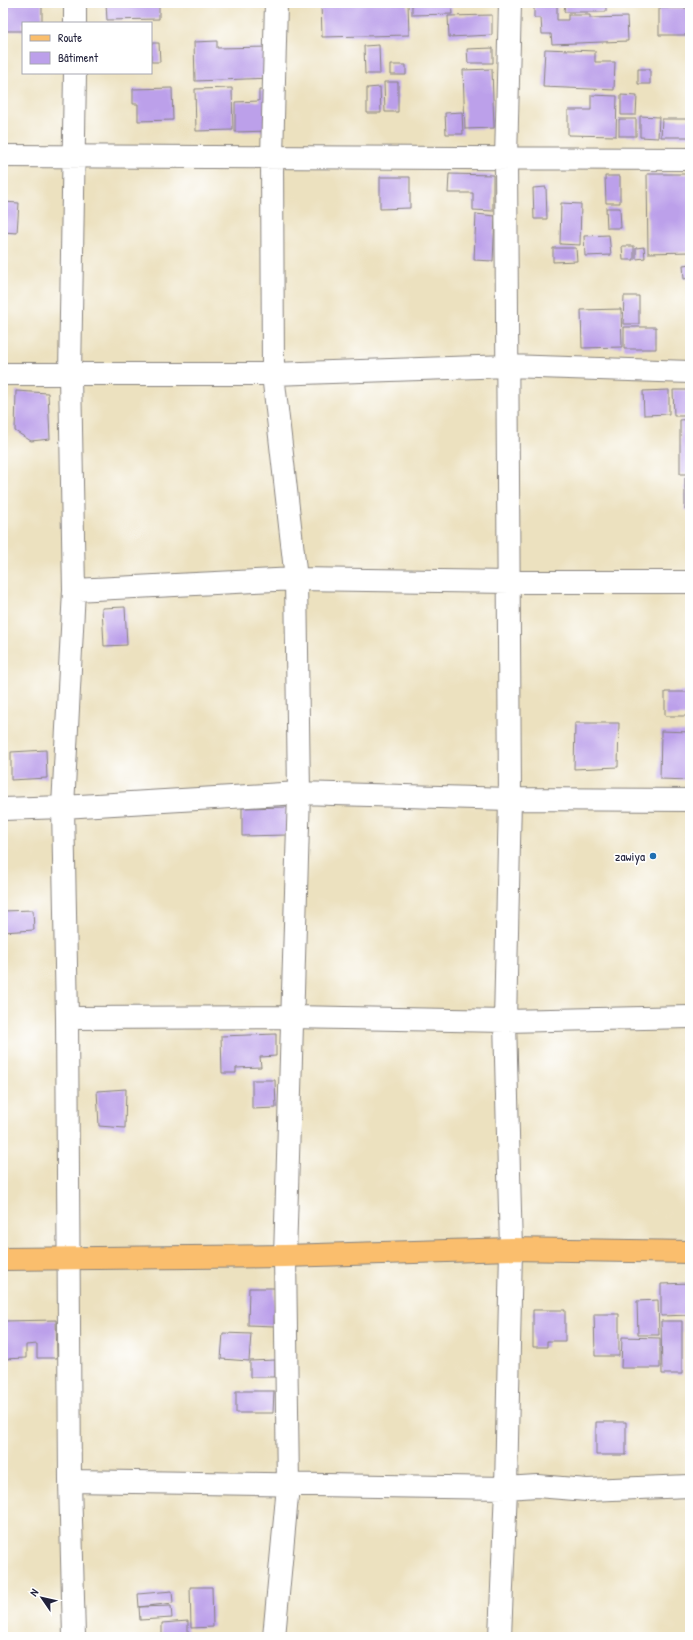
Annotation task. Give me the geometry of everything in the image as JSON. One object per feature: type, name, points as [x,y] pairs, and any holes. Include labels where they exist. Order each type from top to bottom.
[{"type":"main road","points":[[3,1259],[285,1256],[511,1249],[690,1252]]},
{"type":"street","points":[[75,3],[75,22]]},
{"type":"street","points":[[274,1637],[288,1486],[285,1256],[291,1017],[299,793],[296,579],[273,374],[272,157],[276,3]]},
{"type":"street","points":[[500,1637],[506,1488],[511,1249],[505,1021],[510,799],[510,582],[506,158],[510,3]]},
{"type":"street","points":[[74,1637],[70,1481],[67,1018],[63,807],[74,590],[70,375],[75,74]]},
{"type":"street","points":[[3,156],[690,159]]},
{"type":"street","points":[[3,374],[273,374],[508,366],[690,372]]},
{"type":"street","points":[[74,590],[296,579],[510,582],[690,582]]},
{"type":"street","points":[[3,809],[63,807],[299,793],[510,799],[690,800]]},
{"type":"street","points":[[67,1018],[291,1017],[505,1021],[690,1017]]},
{"type":"street","points":[[70,1481],[288,1486],[506,1488],[536,1486],[587,1490],[690,1486]]},
{"type":"building","points":[[3,3],[42,3],[42,22],[22,22],[22,31],[3,31]]},
{"type":"building","points":[[106,3],[159,3],[159,19],[107,20]]},
{"type":"building","points":[[321,3],[408,3],[409,35],[322,37]]},
{"type":"building","points":[[412,3],[451,3],[452,14],[412,15]]},
{"type":"building","points":[[534,3],[557,3],[557,20],[568,20],[568,15],[590,15],[590,18],[627,17],[628,41],[552,44],[551,34],[542,34],[541,18],[534,18]]},
{"type":"building","points":[[565,3],[606,3],[606,12],[564,12]]},
{"type":"building","points":[[659,8],[690,8],[690,35],[659,35]]},
{"type":"building","points":[[492,15],[492,35],[449,37],[448,16]]},
{"type":"building","points":[[217,41],[217,48],[270,47],[271,78],[195,81],[194,42]]},
{"type":"building","points":[[152,43],[159,43],[160,62],[152,62]]},
{"type":"building","points":[[379,45],[380,74],[365,74],[364,46]]},
{"type":"building","points":[[493,48],[493,63],[468,63],[467,49]]},
{"type":"building","points":[[545,49],[595,51],[595,62],[615,62],[614,90],[543,87]]},
{"type":"building","points":[[390,65],[406,65],[406,75],[390,75]]},
{"type":"building","points":[[492,69],[494,128],[465,129],[463,70]]},
{"type":"building","points":[[638,69],[650,69],[650,84],[638,84]]},
{"type":"building","points":[[384,82],[398,82],[398,112],[385,112]]},
{"type":"building","points":[[380,87],[381,113],[367,113],[367,88]]},
{"type":"building","points":[[172,88],[173,120],[138,121],[138,104],[133,104],[133,89]]},
{"type":"building","points":[[232,88],[233,130],[196,131],[195,89]]},
{"type":"building","points":[[259,90],[270,90],[271,131],[235,132],[235,102],[259,101]]},
{"type":"building","points":[[591,95],[617,96],[616,136],[568,135],[568,110],[591,110]]},
{"type":"building","points":[[621,95],[637,96],[636,115],[621,115]]},
{"type":"building","points":[[462,112],[463,134],[446,134],[445,113]]},
{"type":"building","points":[[640,116],[659,117],[658,138],[640,137]]},
{"type":"building","points":[[619,119],[636,119],[636,136],[619,136]]},
{"type":"building","points":[[662,119],[690,119],[690,137],[661,137]]},
{"type":"building","points":[[449,174],[493,175],[493,211],[473,210],[473,193],[448,193]]},
{"type":"building","points":[[647,174],[690,174],[690,252],[648,253]]},
{"type":"building","points":[[605,176],[620,176],[620,203],[606,203]]},
{"type":"building","points":[[380,177],[410,177],[410,208],[380,209]]},
{"type":"building","points":[[546,187],[547,219],[534,219],[533,188]]},
{"type":"building","points":[[3,202],[19,203],[17,233],[3,232]]},
{"type":"building","points":[[561,203],[581,204],[580,245],[560,244]]},
{"type":"building","points":[[606,208],[620,208],[621,228],[607,228]]},
{"type":"building","points":[[476,214],[495,216],[493,261],[474,260]]},
{"type":"building","points":[[609,235],[611,255],[585,256],[584,236]]},
{"type":"building","points":[[622,246],[634,246],[634,260],[623,260]]},
{"type":"building","points":[[644,247],[645,258],[636,259],[636,248]]},
{"type":"building","points":[[553,248],[576,248],[577,261],[553,262]]},
{"type":"building","points":[[690,264],[690,278],[684,279],[683,265]]},
{"type":"building","points":[[624,296],[639,296],[639,324],[623,324]]},
{"type":"building","points":[[621,309],[622,347],[582,348],[581,310]]},
{"type":"building","points":[[624,327],[656,327],[656,349],[624,349]]},
{"type":"building","points":[[669,390],[669,414],[644,415],[643,391]]},
{"type":"building","points":[[673,390],[690,390],[690,416],[674,416]]},
{"type":"building","points":[[16,391],[48,393],[50,439],[31,441],[15,431]]},
{"type":"building","points":[[690,419],[690,474],[680,474],[680,420]]},
{"type":"building","points":[[685,478],[690,478],[690,510],[685,510]]},
{"type":"building","points":[[125,607],[127,645],[104,646],[102,608]]},
{"type":"building","points":[[665,692],[690,692],[690,716],[665,716]]},
{"type":"building","points":[[575,723],[619,723],[618,767],[574,769]]},
{"type":"building","points":[[661,731],[690,732],[690,780],[660,779]]},
{"type":"building","points":[[46,750],[47,778],[11,780],[11,752]]},
{"type":"building","points":[[288,807],[288,835],[242,836],[242,808]]},
{"type":"building","points":[[33,910],[34,930],[3,932],[3,911]]},
{"type":"building","points":[[276,1034],[276,1056],[260,1057],[261,1067],[236,1068],[236,1073],[222,1073],[221,1036]]},
{"type":"building","points":[[252,1080],[275,1080],[276,1108],[252,1109]]},
{"type":"building","points":[[126,1089],[125,1128],[99,1126],[97,1091]]},
{"type":"building","points":[[690,1283],[690,1315],[661,1316],[661,1284]]},
{"type":"building","points":[[249,1288],[275,1288],[274,1326],[248,1325]]},
{"type":"building","points":[[658,1300],[659,1335],[638,1335],[637,1301]]},
{"type":"building","points":[[533,1310],[565,1310],[565,1341],[547,1341],[547,1347],[533,1347]]},
{"type":"building","points":[[594,1314],[619,1314],[619,1356],[595,1356]]},
{"type":"building","points":[[56,1320],[57,1358],[37,1358],[37,1344],[26,1345],[26,1358],[3,1359],[3,1321]]},
{"type":"building","points":[[661,1321],[682,1321],[682,1374],[662,1374]]},
{"type":"building","points":[[223,1333],[251,1334],[249,1361],[221,1359]]},
{"type":"building","points":[[622,1337],[660,1338],[660,1368],[621,1368]]},
{"type":"building","points":[[275,1360],[275,1377],[250,1377],[250,1361]]},
{"type":"building","points":[[236,1391],[274,1391],[273,1413],[236,1413]]},
{"type":"building","points":[[596,1422],[626,1422],[626,1455],[596,1455]]},
{"type":"building","points":[[190,1587],[212,1587],[213,1627],[191,1628]]},
{"type":"building","points":[[172,1591],[173,1603],[139,1607],[138,1594]]},
{"type":"building","points":[[171,1606],[172,1618],[140,1620],[139,1607]]},
{"type":"building","points":[[188,1621],[188,1637],[162,1637],[162,1623]]},
{"type":"place","name":"zawiya","points":[[653,856]]}]
